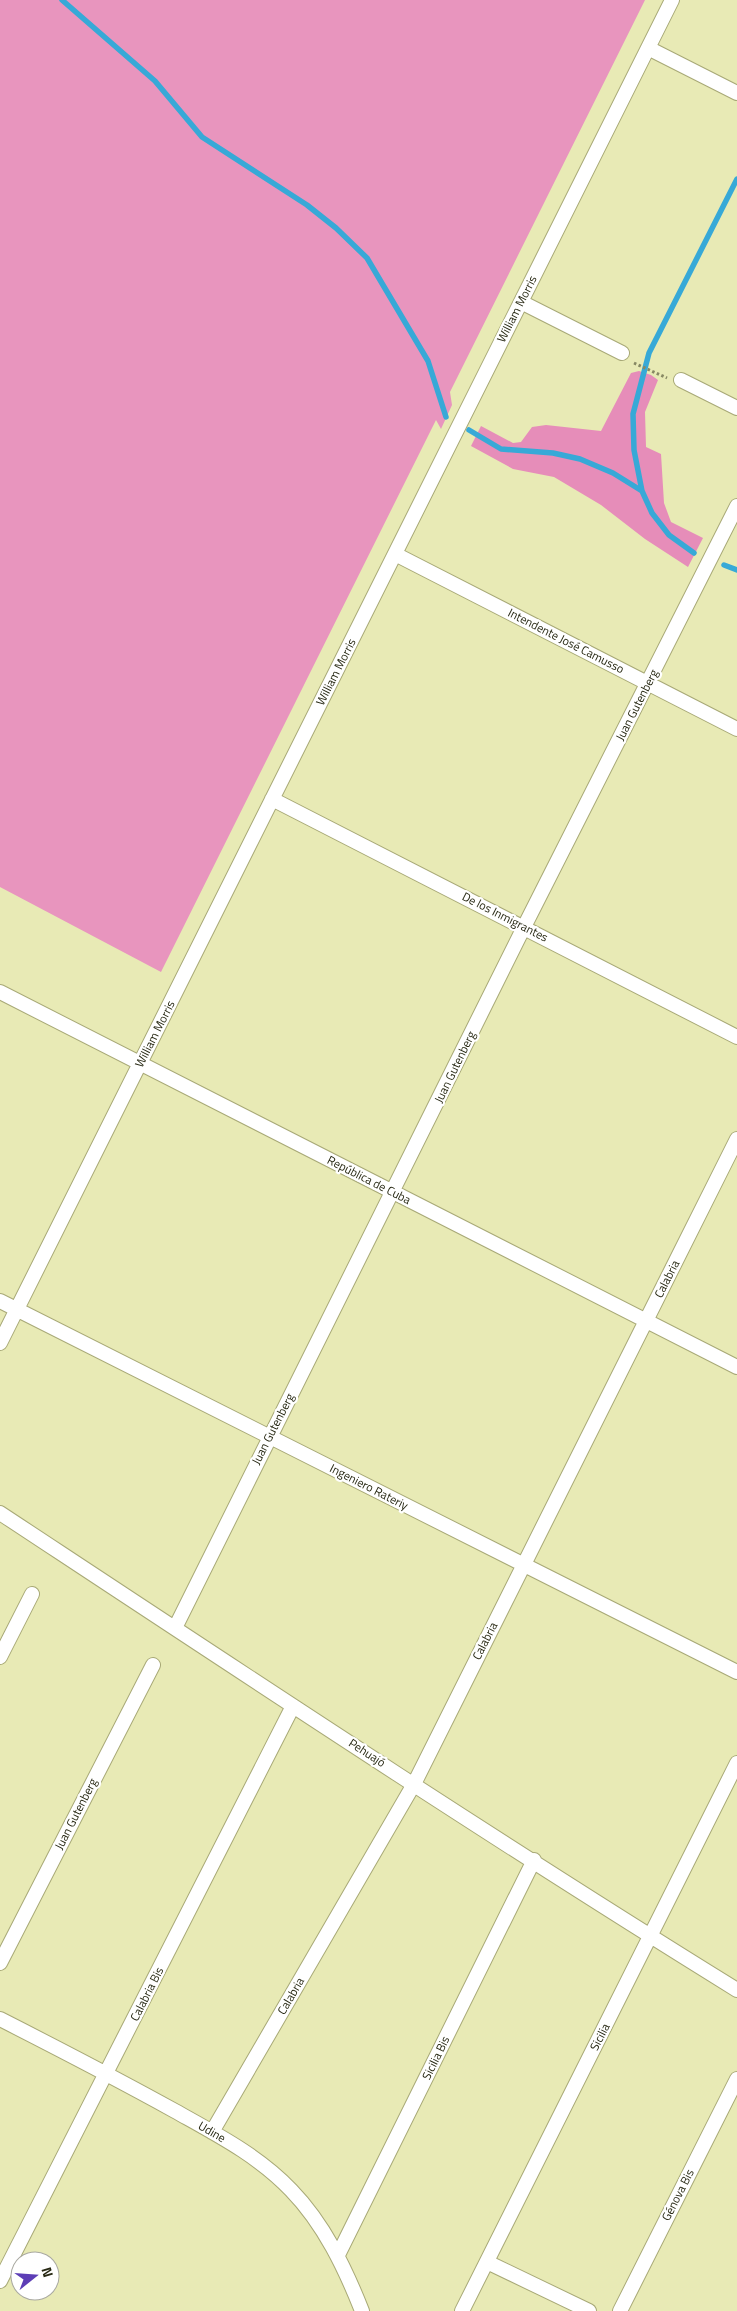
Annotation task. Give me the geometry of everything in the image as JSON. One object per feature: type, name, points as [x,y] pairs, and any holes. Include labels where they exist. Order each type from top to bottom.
[{"type":"street","name":"William Morris","points":[[0,1343],[672,0]]},
{"type":"street","points":[[648,48],[737,93]]},
{"type":"street","points":[[521,302],[622,353]]},
{"type":"street","points":[[681,380],[737,408]]},
{"type":"street","name":"Juan Gutenberg","points":[[175,1628],[524,927],[737,506]]},
{"type":"street","name":"Intendente José Camusso","points":[[395,554],[737,729]]},
{"type":"street","name":"De los Inmigrantes","points":[[272,799],[737,1037]]},
{"type":"street","name":"República de Cuba","points":[[0,992],[737,1367]]},
{"type":"street","name":"Calabria","points":[[212,2132],[414,1784],[737,1139]]},
{"type":"street","name":"Ingeniero Rateriy","points":[[0,1302],[737,1672]]},
{"type":"street","name":"Pehuajó","points":[[0,1512],[293,1706],[737,1990]]},
{"type":"street","points":[[0,1657],[32,1594]]},
{"type":"street","name":"Juan Gutenberg","points":[[0,1963],[153,1666]]},
{"type":"street","name":"Calabria Bis","points":[[0,2281],[293,1706]]},
{"type":"street","name":"Sicilia","points":[[462,2311],[737,1763]]},
{"type":"street","name":"Sicilia Bis","points":[[338,2255],[534,1860]]},
{"type":"street","name":"Udine","points":[[0,2019],[106,2073],[212,2132],[267,2167],[292,2190],[314,2218],[338,2255],[362,2311]]},
{"type":"street","name":"Génova Bis","points":[[620,2311],[737,2079]]},
{"type":"street","points":[[487,2262],[589,2311]]},
{"type":"path","points":[[640,366],[649,370]]},
{"type":"shaded area","points":[[0,0],[645,0],[450,392],[452,405],[441,429],[436,420],[161,972],[0,887]]},
{"type":"shaded area","points":[[639,371],[651,375],[658,380],[645,412],[646,447],[661,454],[664,503],[671,522],[703,538],[688,567],[645,539],[601,505],[554,477],[513,469],[471,446],[481,426],[513,443],[521,442],[532,427],[546,425],[601,431],[631,373]]},
{"type":"waterway","points":[[62,0],[155,81],[202,137],[307,205],[336,228],[367,258],[428,361],[446,417]]},
{"type":"waterway","points":[[642,491],[634,450],[633,414],[649,353],[737,179]]},
{"type":"waterway","points":[[469,430],[501,449],[553,453],[580,459],[613,473],[642,491],[652,513],[669,535],[694,553]]},
{"type":"waterway","points":[[724,565],[737,570]]}]
